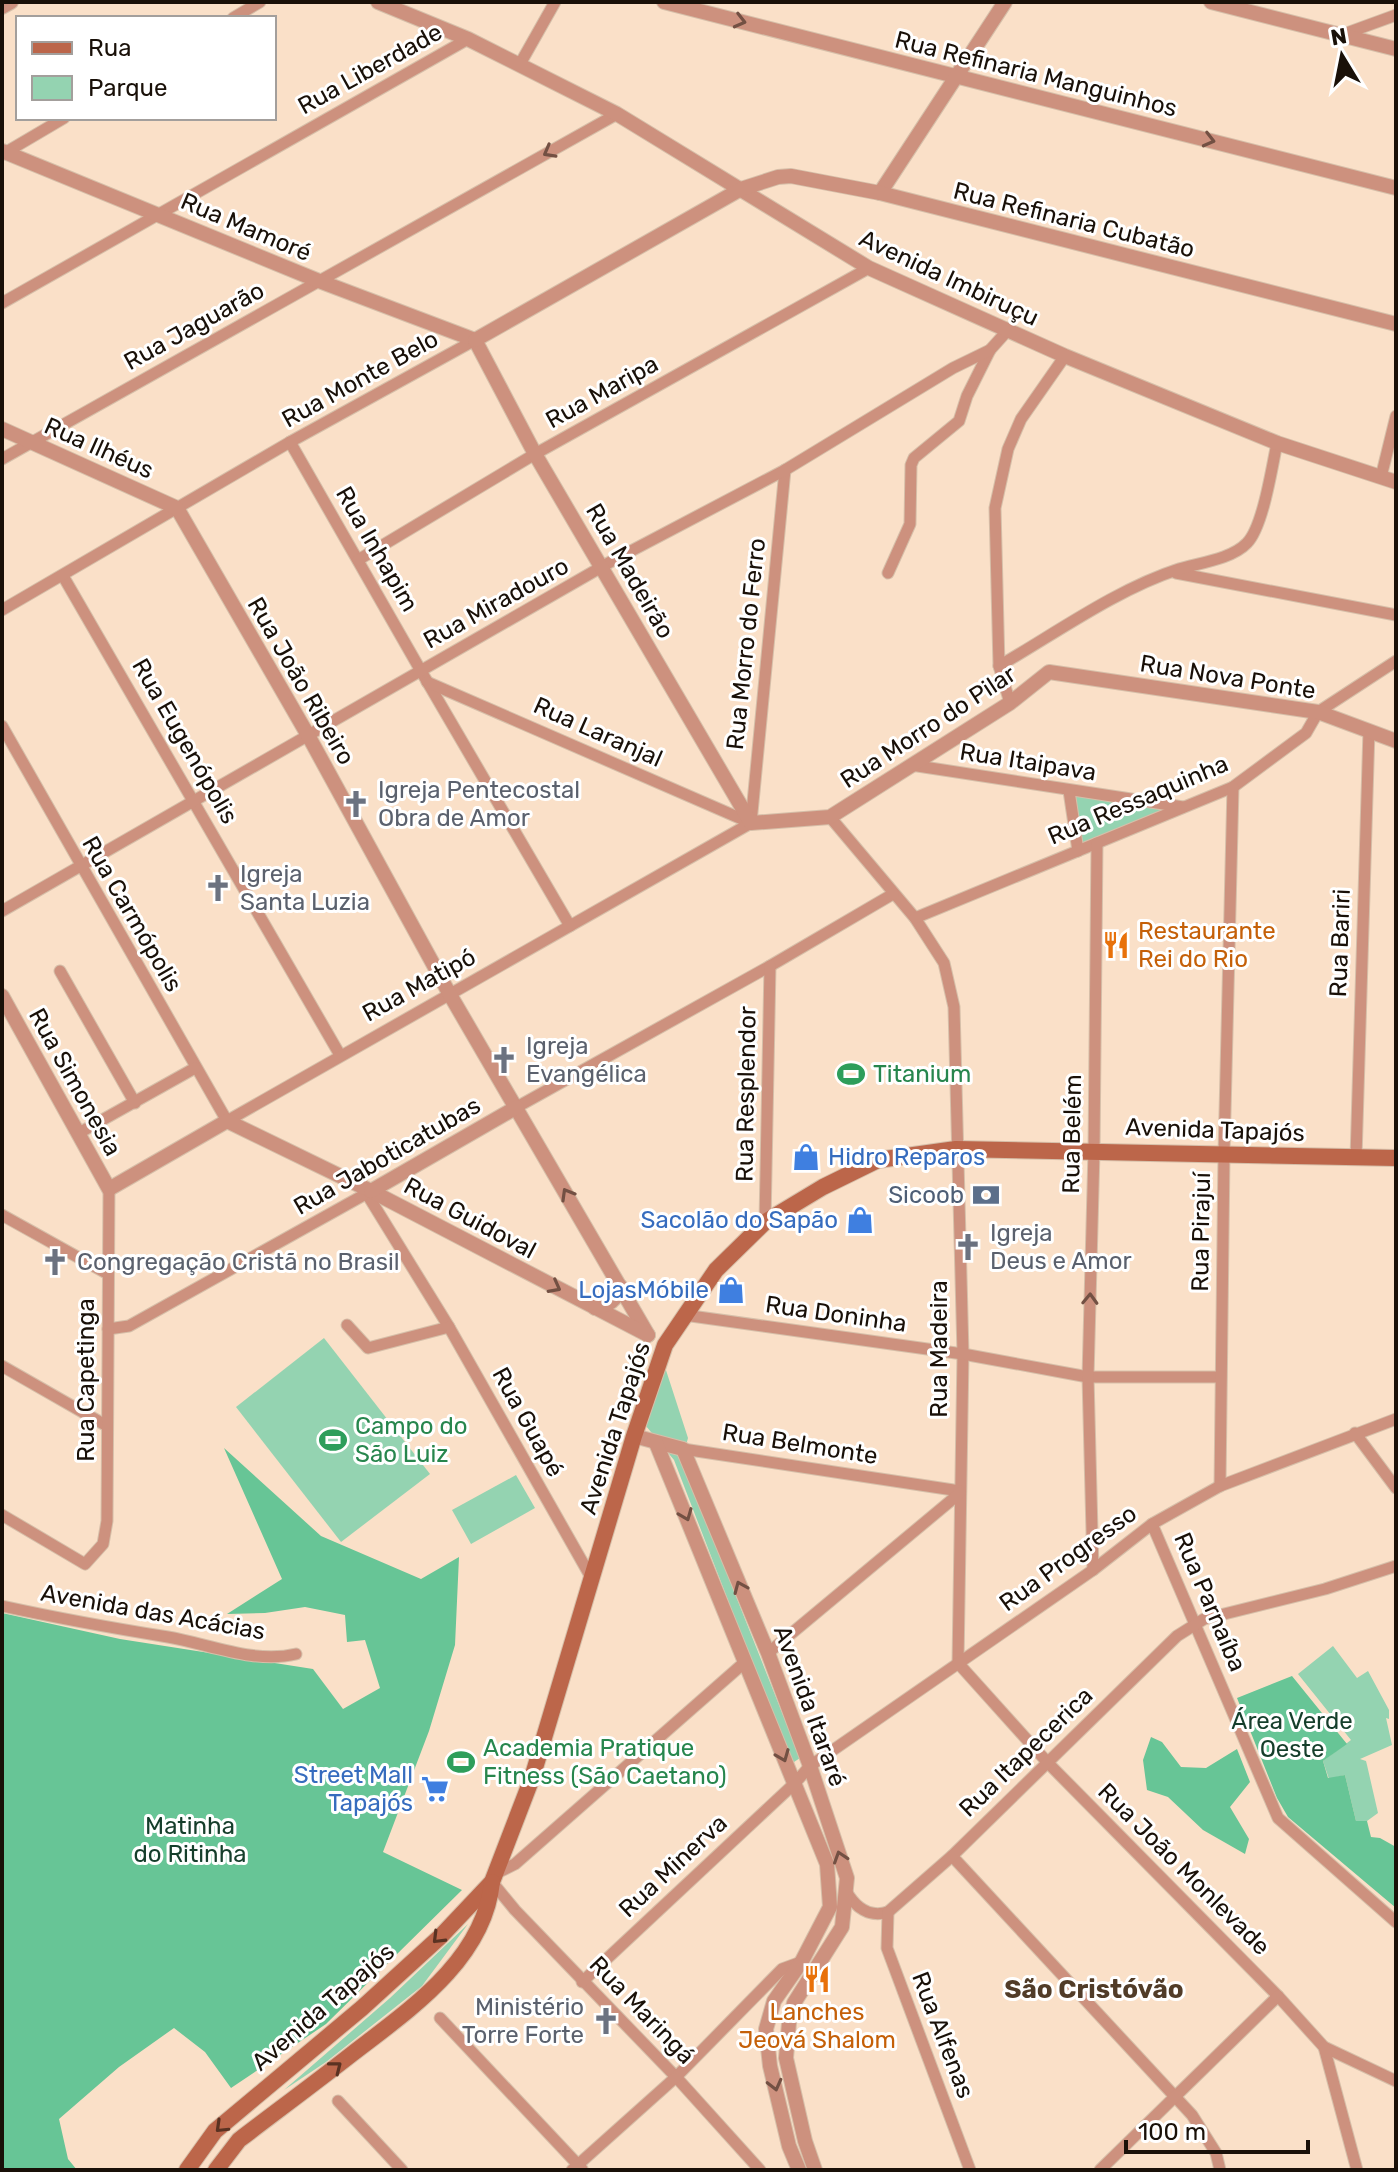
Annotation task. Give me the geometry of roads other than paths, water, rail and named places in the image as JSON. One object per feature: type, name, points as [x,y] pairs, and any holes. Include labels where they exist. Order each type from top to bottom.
[{"type":"main road","name":"Avenida Tapajós","points":[[220,2168],[239,2140],[424,1999],[462,1955],[490,1899],[494,1878],[532,1778],[634,1436],[665,1345],[716,1270],[765,1222],[823,1187],[878,1160],[956,1149],[1396,1158]]},
{"type":"main road","name":"Avenida Tapajós","points":[[187,2170],[215,2131],[407,1967],[441,1936],[494,1878]]},
{"type":"main road","points":[[254,2098],[267,2100],[273,2114]]},
{"type":"street","points":[[2,7],[11,2]]},
{"type":"street","points":[[236,16],[260,2]]},
{"type":"street","name":"Avenida Imbiruçu","points":[[378,2],[468,39],[617,114],[869,268],[1065,356],[1277,443],[1396,482]]},
{"type":"street","points":[[520,64],[555,2]]},
{"type":"street","name":"Rua Refinaria Manguinhos","points":[[664,2],[1396,188]]},
{"type":"street","points":[[880,193],[1005,2]]},
{"type":"street","points":[[1211,2],[1396,49]]},
{"type":"street","points":[[1344,34],[1396,15]]},
{"type":"street","name":"Rua Liberdade","points":[[2,303],[468,39]]},
{"type":"street","name":"Rua Jaguarão","points":[[2,459],[617,114]]},
{"type":"street","points":[[3,153],[61,120]]},
{"type":"street","name":"Rua Mamoré","points":[[3,153],[475,340]]},
{"type":"street","name":"Rua Refinaria Cubatão","points":[[741,189],[791,176],[880,193],[1396,324]]},
{"type":"street","name":"Rua Monte Belo","points":[[2,610],[290,442],[741,189]]},
{"type":"street","name":"Rua Maripa","points":[[358,560],[535,454],[869,268]]},
{"type":"street","name":"Rua Miradouro","points":[[2,911],[194,799],[424,676],[604,568],[785,470],[953,368],[990,350],[1008,330]]},
{"type":"street","name":"Rua Madeirão","points":[[475,340],[535,454],[751,823]]},
{"type":"street","points":[[888,573],[910,524],[911,465],[914,458],[959,421],[967,396],[990,350]]},
{"type":"street","points":[[1010,703],[999,666],[995,508],[1008,449],[1021,419],[1065,356]]},
{"type":"street","points":[[1381,477],[1396,416]]},
{"type":"street","name":"Rua Ilhéus","points":[[2,429],[177,508]]},
{"type":"street","name":"Rua Inhapim","points":[[290,442],[570,926]]},
{"type":"street","name":"Rua Morro do Pilar","points":[[999,666],[1126,592],[1245,545],[1256,532],[1277,443]]},
{"type":"street","name":"Rua Morro do Ferro","points":[[751,823],[785,470]]},
{"type":"street","name":"Rua João Ribeiro","points":[[177,508],[309,737],[449,993],[648,1335]]},
{"type":"street","points":[[1172,572],[1396,615]]},
{"type":"street","name":"Rua Eugenópolis","points":[[63,576],[340,1055]]},
{"type":"street","name":"Rua Ressaquinha","points":[[915,918],[1233,787],[1306,733],[1318,712],[1396,661]]},
{"type":"street","name":"Rua Morro do Pilar","points":[[830,817],[1010,703],[1049,672]]},
{"type":"street","name":"Rua Nova Ponte","points":[[1049,672],[1318,712],[1396,741]]},
{"type":"street","name":"Rua Laranjal","points":[[424,676],[751,823]]},
{"type":"street","name":"Rua Carmópolis","points":[[2,726],[227,1121]]},
{"type":"street","name":"Rua Bariri","points":[[1356,1158],[1369,730]]},
{"type":"street","name":"Rua Itaipava","points":[[911,765],[1187,807]]},
{"type":"street","name":"Rua Pirajuí","points":[[1220,1486],[1233,787]]},
{"type":"street","points":[[1069,791],[1078,851]]},
{"type":"street","points":[[751,823],[830,817]]},
{"type":"street","name":"Rua Madeira","points":[[830,817],[915,918],[944,963],[954,1007],[963,1354],[958,1663]]},
{"type":"street","name":"Rua Matipó","points":[[109,1189],[751,823]]},
{"type":"street","name":"Rua Belém","points":[[1093,1570],[1088,1377],[1097,843]]},
{"type":"street","name":"Rua Jaboticatubas","points":[[108,1329],[129,1326],[893,894]]},
{"type":"street","name":"Rua Resplendor","points":[[765,1222],[770,966]]},
{"type":"street","points":[[60,971],[135,1103]]},
{"type":"street","name":"Rua Simonesia","points":[[2,996],[109,1189]]},
{"type":"street","points":[[79,1133],[195,1068]]},
{"type":"street","name":"Rua Guidoval","points":[[227,1121],[665,1345]]},
{"type":"street","name":"Rua Capetinga","points":[[2,1515],[85,1564],[103,1544],[107,1521],[109,1189]]},
{"type":"street","name":"Rua Guapé","points":[[369,1192],[592,1579]]},
{"type":"street","points":[[2,1215],[108,1274]]},
{"type":"street","points":[[595,1308],[613,1302],[620,1286]]},
{"type":"street","name":"Rua Doninha","points":[[684,1315],[963,1354],[1088,1377],[1220,1377]]},
{"type":"street","points":[[347,1325],[368,1348],[449,1327]]},
{"type":"street","points":[[2,1366],[107,1426]]},
{"type":"street","name":"Rua Progresso","points":[[795,1783],[810,1766],[1093,1570],[1152,1524],[1220,1486],[1396,1419]]},
{"type":"street","points":[[1355,1433],[1396,1488]]},
{"type":"street","name":"Rua Belmonte","points":[[634,1436],[683,1449],[960,1492]]},
{"type":"street","name":"Avenida Itararé","points":[[656,1443],[827,1864],[830,1907],[802,1961],[774,2001],[766,2029],[770,2066],[789,2146],[799,2170]]},
{"type":"street","name":"Avenida Itararé","points":[[683,1449],[768,1653],[847,1878],[842,1927],[807,1979],[794,2003],[789,2023],[786,2058],[805,2141],[815,2170]]},
{"type":"street","points":[[768,1653],[960,1492]]},
{"type":"street","name":"Rua Parnaíba","points":[[1152,1524],[1278,1818],[1396,1922]]},
{"type":"street","points":[[1195,1624],[1204,1619],[1325,1589],[1396,1566]]},
{"type":"street","name":"Avenida das Acácias","points":[[2,1606],[259,1657],[296,1654]]},
{"type":"street","name":"Rua Itapecerica","points":[[888,1912],[952,1856],[1177,1636],[1195,1624]]},
{"type":"street","points":[[494,1878],[515,1864],[745,1662]]},
{"type":"street","name":"Rua João Monlevade","points":[[958,1663],[1048,1763],[1278,1996],[1324,2047],[1396,2081]]},
{"type":"street","name":"Rua Minerva","points":[[582,1982],[795,1783]]},
{"type":"street","points":[[952,1856],[1192,2115],[1216,2153],[1220,2170]]},
{"type":"street","name":"Rua Maringá","points":[[494,1878],[582,1982],[676,2077],[760,2170]]},
{"type":"street","points":[[846,1891],[853,1904],[864,1910],[880,1915],[888,1912]]},
{"type":"street","name":"Rua Alfenas","points":[[888,1912],[887,1948],[970,2170]]},
{"type":"street","points":[[440,2018],[578,2168],[676,2077],[782,1969],[802,1961]]},
{"type":"street","points":[[1100,2170],[1278,1996]]},
{"type":"street","points":[[1324,2047],[1357,2170]]},
{"type":"street","points":[[338,2101],[402,2170]]},
{"type":"place","name":"Igreja Pentecostal Obra de Amor","points":[[356,804]]},
{"type":"place","name":"Igreja Santa Luzia","points":[[218,888]]},
{"type":"place","name":"Restaurante Rei do Rio","points":[[1116,945]]},
{"type":"place","name":"Igreja Evangélica","points":[[504,1060]]},
{"type":"place","name":"Titanium","points":[[851,1074]]},
{"type":"place","name":"Hidro Reparos","points":[[806,1157]]},
{"type":"place","name":"Sicoob","points":[[986,1195]]},
{"type":"place","name":"Sacolão do Sapão","points":[[860,1220]]},
{"type":"place","name":"Igreja Deus e Amor","points":[[968,1247]]},
{"type":"place","name":"Congregação Cristã no Brasil","points":[[55,1262]]},
{"type":"place","name":"LojasMóbile","points":[[731,1290]]},
{"type":"place","name":"Campo do São Luiz","points":[[333,1440]]},
{"type":"place","name":"Academia Pratique Fitness (São Caetano)","points":[[461,1762]]},
{"type":"place","name":"Street Mall Tapajós","points":[[435,1789]]},
{"type":"place","name":"Lanches Jeová Shalom","points":[[817,1979]]},
{"type":"place","name":"Ministério Torre Forte","points":[[606,2021]]},
{"type":"district","name":"São Cristóvão","points":[[1094,1989]]},
{"type":"park label","name":"Área Verde Oeste","points":[[1292,1735]]},
{"type":"park label","name":"Matinha do Ritinha","points":[[190,1840]]}]
